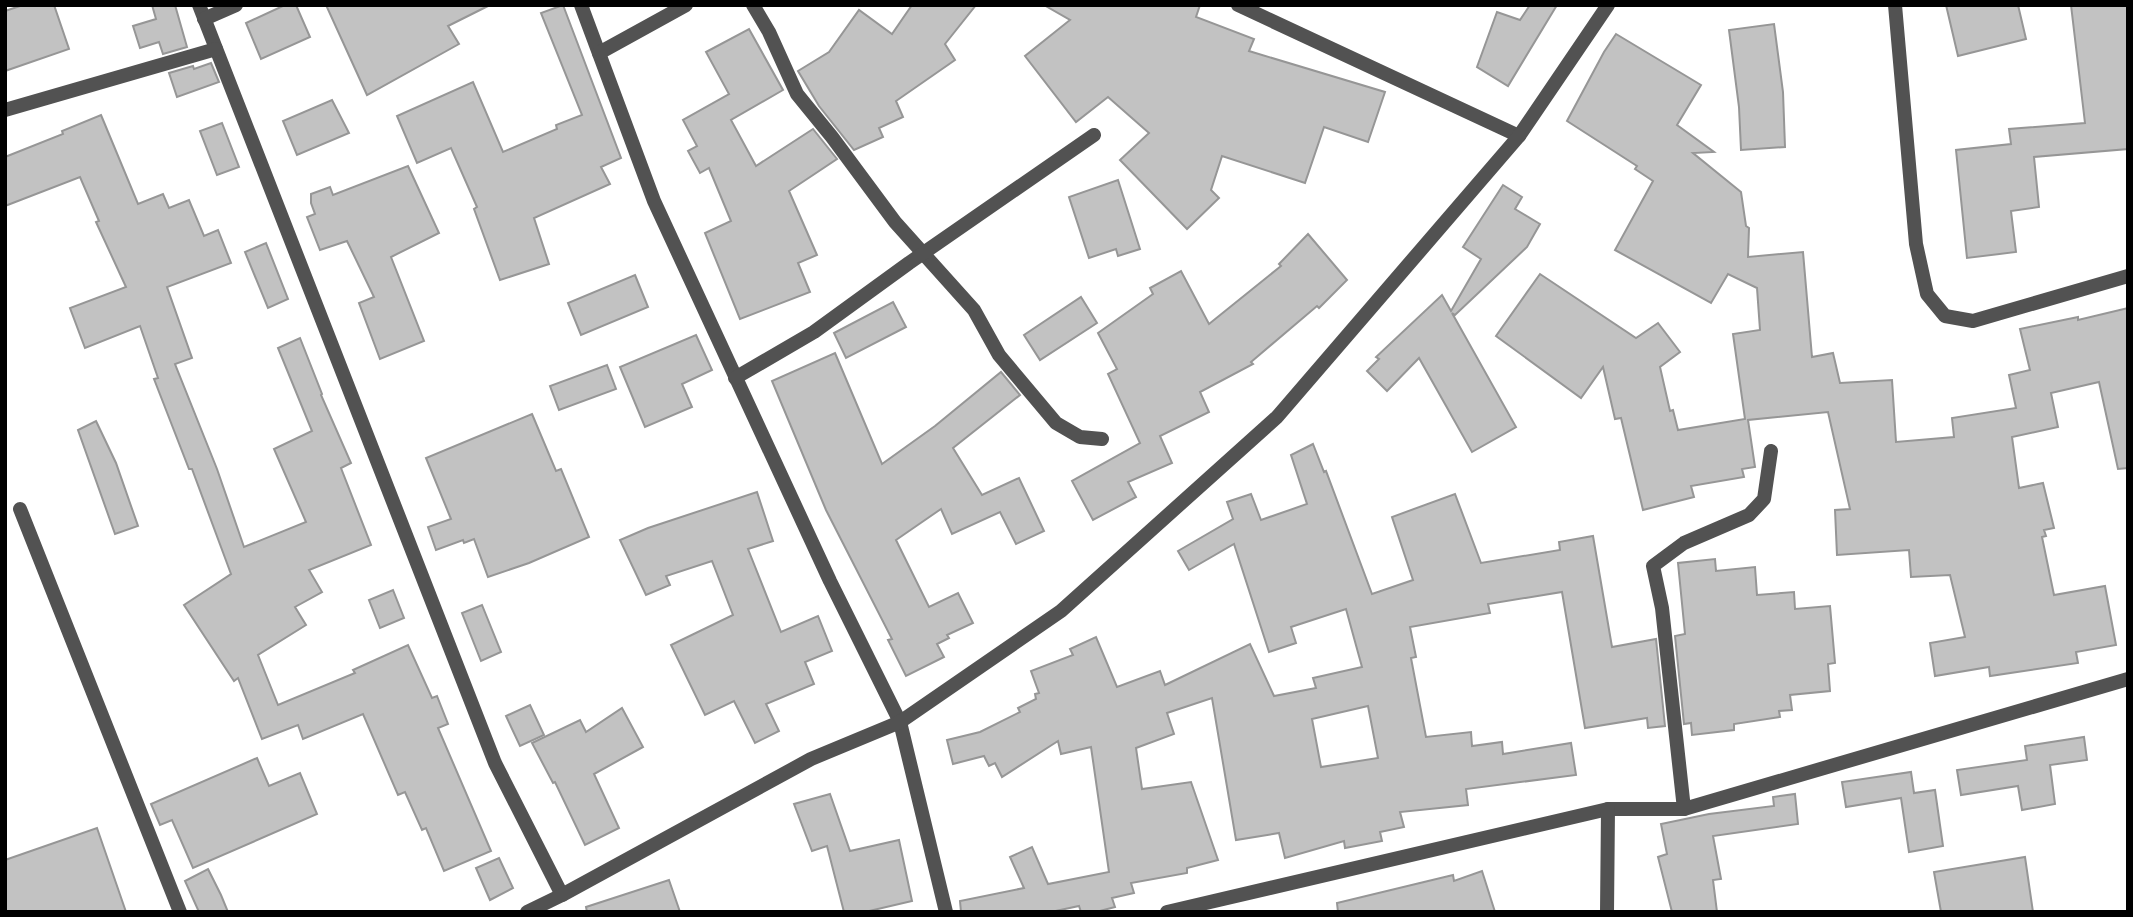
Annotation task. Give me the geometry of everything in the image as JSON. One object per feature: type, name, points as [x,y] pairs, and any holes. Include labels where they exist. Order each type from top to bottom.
[{"type":"street","points":[[236,5],[201,12],[495,763],[562,895]]},
{"type":"street","points":[[581,5],[654,201],[830,581],[900,722],[946,912]]},
{"type":"street","points":[[599,53],[686,5]]},
{"type":"street","points":[[753,5],[769,32],[797,94],[895,222],[974,310],[999,355],[1056,423],[1080,437],[1102,439]]},
{"type":"street","points":[[1238,5],[1519,136]]},
{"type":"street","points":[[527,912],[811,759],[900,722],[1061,611],[1277,417],[1519,136],[1608,5]]},
{"type":"street","points":[[1895,5],[1916,244],[1927,294],[1945,316],[1973,321],[2128,276]]},
{"type":"street","points":[[5,110],[216,49]]},
{"type":"street","points":[[735,378],[814,332],[1094,135]]},
{"type":"street","points":[[1684,809],[1662,608],[1653,566],[1684,543],[1749,515],[1764,499],[1771,451]]},
{"type":"street","points":[[20,509],[180,912]]},
{"type":"street","points":[[1167,912],[1608,809],[1684,809],[2128,679]]},
{"type":"street","points":[[1607,912],[1608,809]]},
{"type":"building","points":[[23,5],[54,5],[69,49],[5,71],[5,11]]},
{"type":"building","points":[[152,5],[175,5],[187,47],[163,54],[159,42],[140,48],[133,26],[156,19]]},
{"type":"building","points":[[285,5],[296,5],[310,37],[261,59],[246,23]]},
{"type":"building","points":[[326,5],[490,5],[448,26],[459,44],[367,95]]},
{"type":"building","points":[[563,5],[621,158],[601,167],[610,184],[534,218],[549,264],[500,280],[474,209],[477,207],[451,148],[417,163],[397,116],[473,82],[503,152],[582,115],[541,13]]},
{"type":"building","points":[[912,5],[976,5],[945,44],[955,60],[896,101],[903,117],[879,128],[883,137],[854,150],[819,106],[798,71],[829,52],[859,10],[892,34]]},
{"type":"building","points":[[1044,5],[1200,5],[1196,17],[1254,39],[1249,51],[1385,92],[1368,142],[1324,127],[1305,183],[1222,156],[1211,190],[1219,198],[1187,229],[1120,160],[1149,133],[1108,97],[1076,122],[1025,56],[1070,20]]},
{"type":"building","points":[[1530,5],[1557,5],[1508,86],[1477,67],[1497,12],[1520,20]]},
{"type":"building","points":[[1946,5],[2018,5],[2026,39],[1958,56]]},
{"type":"building","points":[[2071,5],[2128,5],[2128,149],[2034,157],[2039,207],[2011,211],[2016,252],[1967,258],[1956,150],[2011,144],[2009,129],[2085,123]]},
{"type":"building","points":[[1774,24],[1783,92],[1785,147],[1741,150],[1739,107],[1729,30]]},
{"type":"building","points":[[749,29],[783,90],[731,120],[756,166],[813,129],[837,159],[789,191],[817,255],[798,263],[810,292],[740,319],[705,233],[731,221],[709,168],[700,173],[688,151],[697,146],[683,120],[729,94],[706,52]]},
{"type":"building","points":[[1616,34],[1701,85],[1677,125],[1714,152],[1693,153],[1741,192],[1746,226],[1749,228],[1748,257],[1803,252],[1812,357],[1833,353],[1840,383],[1892,380],[1896,442],[1954,437],[1952,418],[2016,408],[2009,375],[2030,370],[2020,329],[2078,317],[2078,320],[2128,308],[2128,468],[2118,469],[2099,382],[2051,393],[2058,427],[2012,437],[2019,488],[2043,483],[2054,528],[2044,530],[2046,536],[2042,537],[2054,595],[2105,586],[2116,645],[2076,652],[2078,663],[1990,676],[1989,667],[1935,676],[1930,643],[1965,637],[1950,575],[1911,577],[1909,550],[1837,555],[1835,510],[1850,509],[1828,412],[1748,420],[1755,467],[1742,469],[1744,477],[1691,486],[1694,497],[1643,510],[1621,418],[1615,419],[1603,367],[1581,398],[1496,336],[1540,274],[1636,338],[1658,323],[1680,352],[1660,367],[1670,411],[1673,410],[1678,430],[1745,419],[1733,334],[1760,330],[1757,288],[1728,274],[1711,303],[1615,250],[1653,181],[1635,169],[1637,166],[1567,121]]},
{"type":"building","points":[[211,63],[219,82],[177,97],[169,73]]},
{"type":"building","points":[[332,100],[349,133],[297,155],[283,121]]},
{"type":"building","points":[[101,115],[138,204],[163,194],[169,208],[189,200],[204,236],[218,230],[231,263],[167,287],[192,358],[175,364],[217,469],[244,547],[306,522],[274,449],[312,431],[278,348],[300,338],[351,463],[341,468],[371,545],[309,570],[322,592],[295,607],[306,625],[258,655],[278,705],[355,673],[353,670],[408,645],[432,698],[437,696],[448,724],[438,728],[491,851],[444,871],[426,828],[422,830],[405,792],[398,795],[363,714],[303,739],[298,725],[262,739],[238,678],[234,681],[184,605],[231,574],[192,469],[189,469],[154,379],[158,378],[140,326],[85,348],[70,308],[126,287],[96,222],[99,221],[80,177],[5,206],[5,157],[63,134],[62,131]]},
{"type":"building","points":[[222,123],[239,167],[217,175],[200,131]]},
{"type":"building","points":[[408,166],[439,233],[391,257],[424,341],[380,359],[359,303],[374,297],[347,241],[320,250],[307,217],[315,214],[311,194],[330,187],[333,195]]},
{"type":"building","points":[[1118,180],[1140,249],[1118,256],[1116,249],[1089,258],[1069,197]]},
{"type":"building","points":[[1503,185],[1522,197],[1515,209],[1540,224],[1527,247],[1455,315],[1452,313],[1516,427],[1472,452],[1419,358],[1387,391],[1367,371],[1379,359],[1376,357],[1442,295],[1451,311],[1481,259],[1463,247]]},
{"type":"building","points":[[1308,234],[1347,280],[1319,308],[1317,306],[1251,362],[1253,364],[1200,392],[1209,412],[1160,436],[1172,463],[1128,482],[1136,497],[1093,520],[1072,481],[1140,443],[1108,374],[1117,369],[1098,333],[1153,294],[1150,288],[1181,271],[1209,324],[1281,266],[1279,264]]},
{"type":"building","points":[[266,243],[288,299],[268,308],[245,252]]},
{"type":"building","points":[[635,275],[648,307],[581,335],[568,303]]},
{"type":"building","points":[[1081,297],[1097,323],[1040,360],[1024,335]]},
{"type":"building","points":[[893,302],[906,327],[846,358],[834,333]]},
{"type":"building","points":[[696,335],[712,370],[682,384],[692,407],[645,427],[620,367]]},
{"type":"building","points":[[835,353],[882,464],[935,426],[1001,372],[1020,395],[953,448],[982,495],[1019,478],[1044,531],[1016,544],[1000,512],[952,534],[941,509],[896,540],[929,607],[958,593],[973,623],[947,635],[949,638],[937,644],[944,657],[906,676],[888,640],[892,639],[826,510],[772,381]]},
{"type":"building","points":[[607,365],[616,389],[559,410],[550,386]]},
{"type":"building","points":[[532,414],[556,471],[561,469],[589,537],[488,577],[474,539],[436,550],[428,527],[451,519],[426,458]]},
{"type":"building","points":[[96,421],[116,463],[138,526],[115,534],[78,430]]},
{"type":"building","points":[[1313,444],[1324,472],[1326,471],[1372,594],[1413,580],[1392,517],[1455,494],[1481,563],[1560,550],[1559,542],[1593,536],[1612,647],[1656,639],[1665,726],[1648,728],[1647,718],[1585,728],[1562,592],[1488,604],[1490,613],[1410,627],[1416,657],[1411,658],[1426,737],[1471,732],[1472,746],[1502,742],[1503,754],[1571,743],[1576,775],[1466,789],[1468,805],[1400,812],[1404,827],[1380,832],[1382,841],[1345,848],[1344,841],[1285,858],[1279,833],[1236,840],[1212,698],[1167,713],[1174,734],[1136,748],[1142,789],[1191,782],[1218,860],[1187,868],[1187,873],[1131,883],[1134,893],[1112,898],[1115,907],[1096,912],[1081,912],[1079,906],[1051,912],[961,912],[960,901],[1024,888],[1010,857],[1032,847],[1048,884],[1109,872],[1091,747],[1061,754],[1058,741],[1002,777],[995,763],[989,766],[984,756],[953,764],[947,740],[980,732],[1020,712],[1018,708],[1036,699],[1035,694],[1039,693],[1031,671],[1073,655],[1070,649],[1096,637],[1117,687],[1160,671],[1165,685],[1250,644],[1274,696],[1316,688],[1313,678],[1362,667],[1346,609],[1291,627],[1296,643],[1269,652],[1234,544],[1189,570],[1178,551],[1233,519],[1227,502],[1251,494],[1261,520],[1307,504],[1291,455]],"holes":[[[1368,706],[1378,758],[1321,767],[1312,719]]]},
{"type":"building","points":[[757,492],[773,541],[748,549],[781,632],[818,616],[832,651],[805,662],[814,684],[766,704],[779,731],[755,743],[734,701],[705,715],[671,645],[733,615],[712,561],[666,576],[670,585],[646,595],[620,540]]},
{"type":"building","points":[[1715,559],[1716,571],[1755,567],[1757,595],[1794,592],[1795,609],[1830,606],[1835,663],[1828,664],[1830,691],[1790,695],[1792,710],[1779,711],[1780,717],[1734,724],[1734,730],[1692,735],[1691,723],[1684,724],[1675,636],[1685,634],[1678,563]]},
{"type":"building","points":[[393,590],[404,618],[380,628],[369,600]]},
{"type":"building","points":[[482,605],[501,652],[481,661],[462,613]]},
{"type":"building","points":[[530,705],[544,735],[520,746],[506,716]]},
{"type":"building","points":[[622,708],[643,747],[594,774],[619,828],[585,845],[555,782],[553,783],[532,743],[580,720],[586,732]]},
{"type":"building","points":[[2084,737],[2087,760],[2050,765],[2055,804],[2022,810],[2018,786],[1961,795],[1957,770],[2027,760],[2025,746]]},
{"type":"building","points":[[257,758],[269,786],[300,773],[317,814],[193,868],[172,820],[160,825],[151,804]]},
{"type":"building","points":[[1911,772],[1914,793],[1935,790],[1943,846],[1909,852],[1901,798],[1846,807],[1842,782]]},
{"type":"building","points":[[830,794],[850,851],[899,840],[912,901],[865,912],[844,912],[827,846],[812,851],[794,804]]},
{"type":"building","points":[[1795,794],[1798,824],[1713,836],[1721,879],[1713,880],[1717,912],[1672,912],[1658,857],[1667,854],[1661,824],[1709,814],[1774,806],[1773,797]]},
{"type":"building","points":[[97,828],[126,912],[5,912],[5,860]]},
{"type":"building","points":[[2025,857],[2033,912],[1941,912],[1934,872]]},
{"type":"building","points":[[499,858],[513,888],[490,900],[476,868]]},
{"type":"building","points":[[208,869],[228,912],[199,912],[185,881]]},
{"type":"building","points":[[1482,871],[1495,912],[1338,912],[1337,903],[1453,875],[1454,881]]},
{"type":"building","points":[[669,880],[680,912],[587,912],[586,907]]}]
